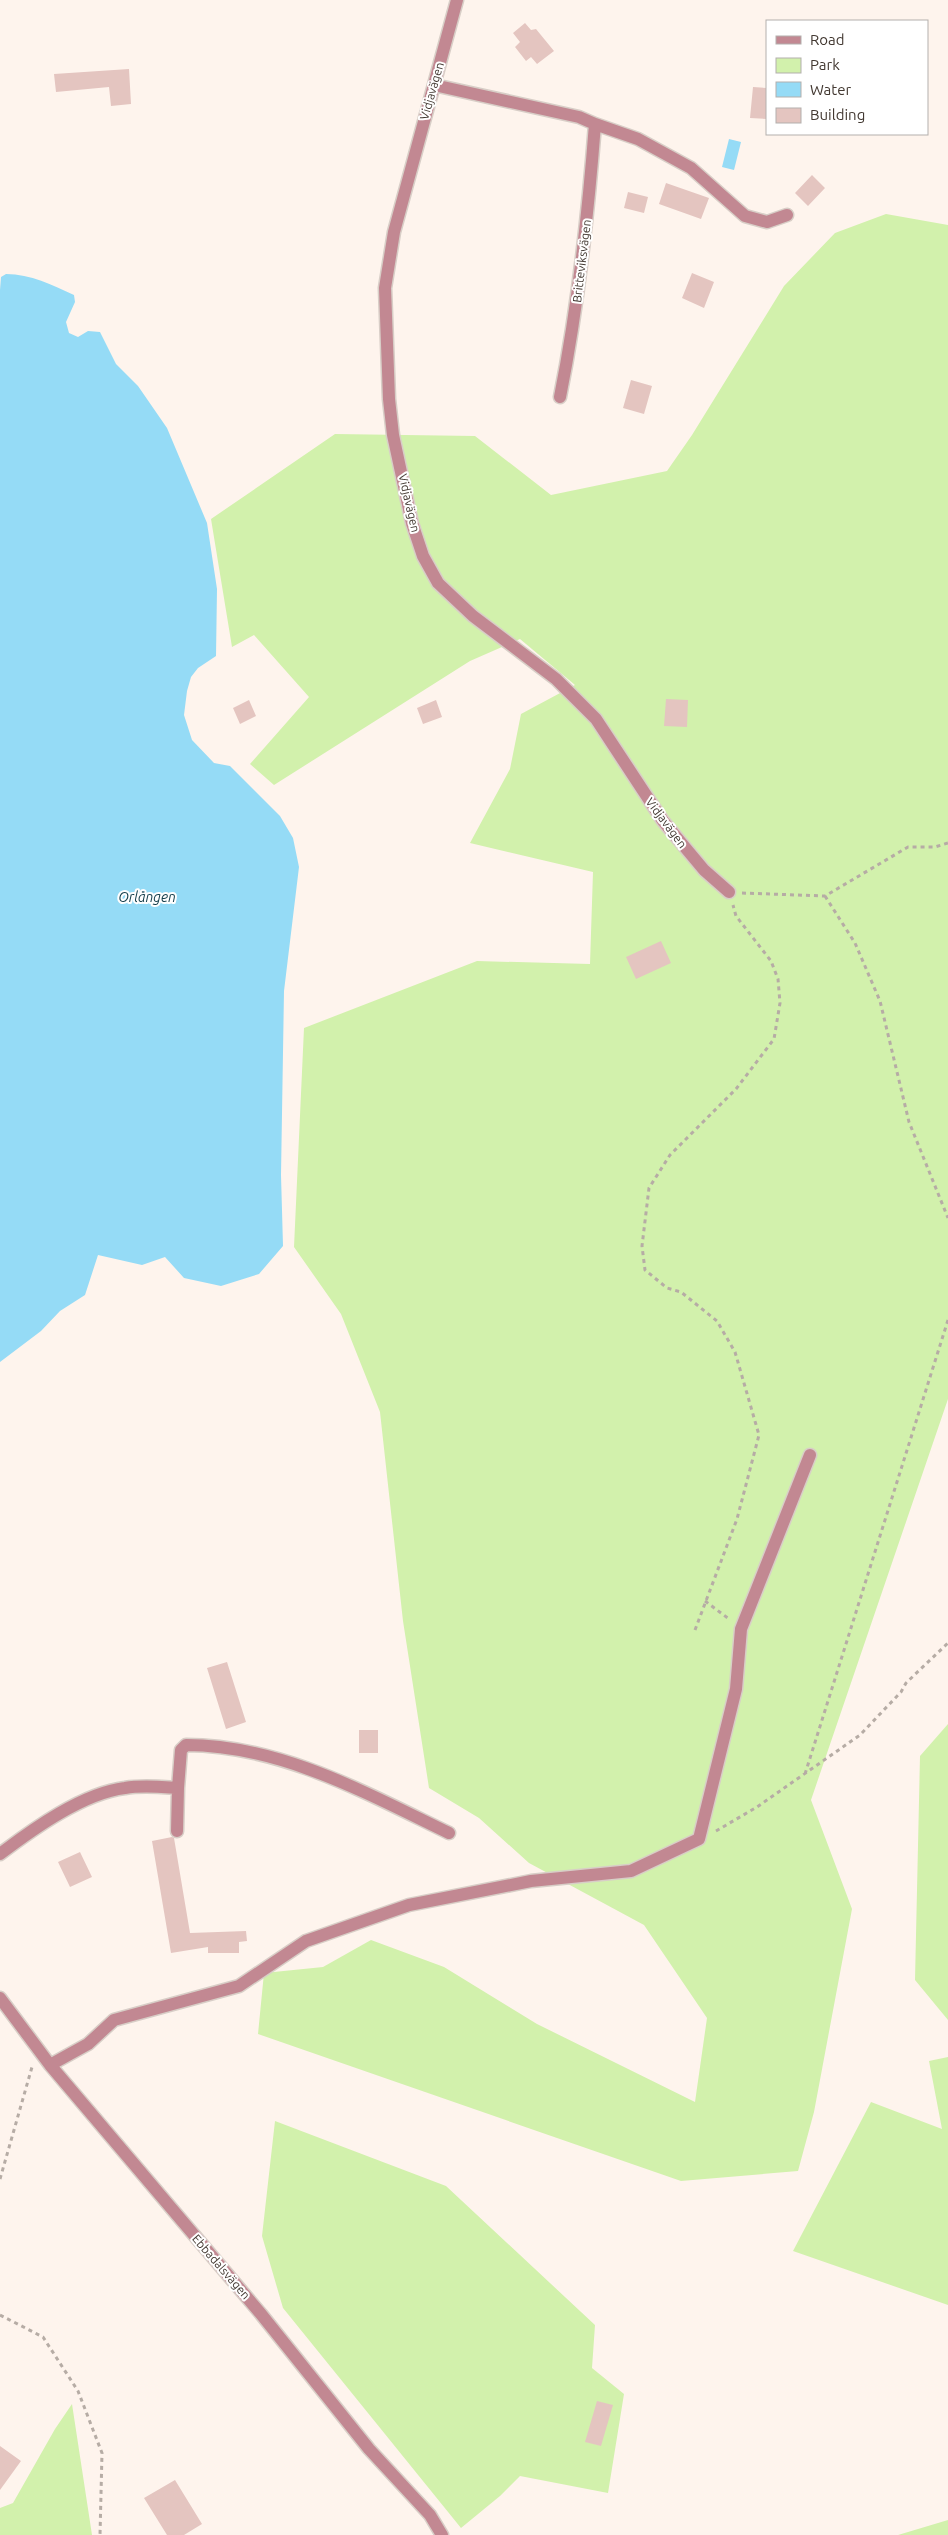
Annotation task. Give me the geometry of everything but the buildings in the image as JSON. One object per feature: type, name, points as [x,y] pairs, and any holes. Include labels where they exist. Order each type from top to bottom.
[{"type":"street","name":"Vidjavägen","points":[[457,0],[394,232],[385,288],[389,399],[393,435],[422,556],[438,583],[473,616],[556,679],[596,719],[662,821],[704,870],[729,892]]},
{"type":"street","points":[[434,85],[579,117],[638,139],[691,168],[745,216],[767,222],[787,215]]},
{"type":"street","name":"Britteviksvägen","points":[[560,397],[576,315],[595,124]]},
{"type":"street","points":[[50,2065],[88,2044],[114,2020],[239,1986],[306,1941],[410,1905],[531,1882],[631,1871],[699,1839],[736,1689],[742,1629],[810,1455]]},
{"type":"street","points":[[177,1831],[181,1750],[186,1745],[252,1752],[306,1767],[449,1833]]},
{"type":"street","points":[[0,1854],[68,1809],[94,1797],[123,1788],[178,1788]]},
{"type":"street","name":"Ebbadalsvägen","points":[[0,1998],[50,2065],[261,2314],[369,2449],[430,2515],[442,2535]]},
{"type":"path","points":[[695,1630],[737,1519],[759,1435],[735,1352],[717,1321],[681,1292],[667,1288],[645,1270],[642,1246],[649,1188],[670,1155],[736,1089],[774,1039],[780,1003],[778,980],[770,961],[736,916],[729,892],[825,896],[908,848],[935,847],[948,843]]},
{"type":"path","points":[[825,896],[856,942],[880,1001],[909,1122],[948,1218]]},
{"type":"path","points":[[805,1774],[948,1320]]},
{"type":"path","points":[[705,1601],[742,1629]]},
{"type":"path","points":[[699,1839],[757,1807],[860,1735],[901,1692],[906,1683],[948,1643]]},
{"type":"path","points":[[0,2179],[37,2047]]},
{"type":"path","points":[[0,2315],[43,2336],[78,2391],[102,2453],[100,2535]]},
{"type":"green space","points":[[886,214],[948,225],[948,1399],[811,1800],[852,1909],[814,2112],[798,2171],[681,2181],[258,2034],[264,1973],[323,1967],[371,1940],[444,1967],[537,2024],[695,2102],[707,2018],[644,1925],[529,1863],[479,1818],[429,1788],[403,1621],[380,1412],[341,1314],[294,1247],[304,1028],[477,961],[590,964],[593,872],[470,843],[510,769],[521,714],[575,685],[520,639],[470,661],[274,785],[250,764],[309,697],[254,635],[232,647],[211,519],[335,434],[475,436],[551,495],[667,471],[692,435],[784,286],[835,233]]},
{"type":"green space","points":[[948,1724],[948,2020],[915,1980],[920,1756]]},
{"type":"green space","points":[[948,2057],[948,2305],[793,2251],[871,2102],[942,2129],[929,2061]]},
{"type":"green space","points":[[275,2121],[446,2186],[595,2325],[592,2368],[624,2394],[608,2493],[520,2476],[500,2496],[461,2528],[283,2308],[262,2236]]},
{"type":"green space","points":[[72,2404],[92,2535],[0,2535],[0,2508],[13,2503],[55,2429]]},
{"type":"green space","points":[[948,2520],[948,2535],[898,2535]]},
{"type":"water","points":[[729,139],[741,142],[734,170],[722,167]]},
{"type":"water","name":"Orlången","points":[[6,274],[33,278],[74,295],[75,302],[66,322],[69,333],[78,337],[88,331],[100,332],[116,364],[138,386],[167,428],[207,523],[217,589],[216,656],[198,668],[191,677],[184,715],[192,740],[214,763],[230,766],[280,816],[293,838],[299,867],[284,991],[281,1175],[283,1246],[259,1274],[221,1286],[184,1278],[165,1257],[142,1265],[98,1255],[85,1295],[60,1311],[41,1331],[0,1362],[0,290],[1,277]]}]
